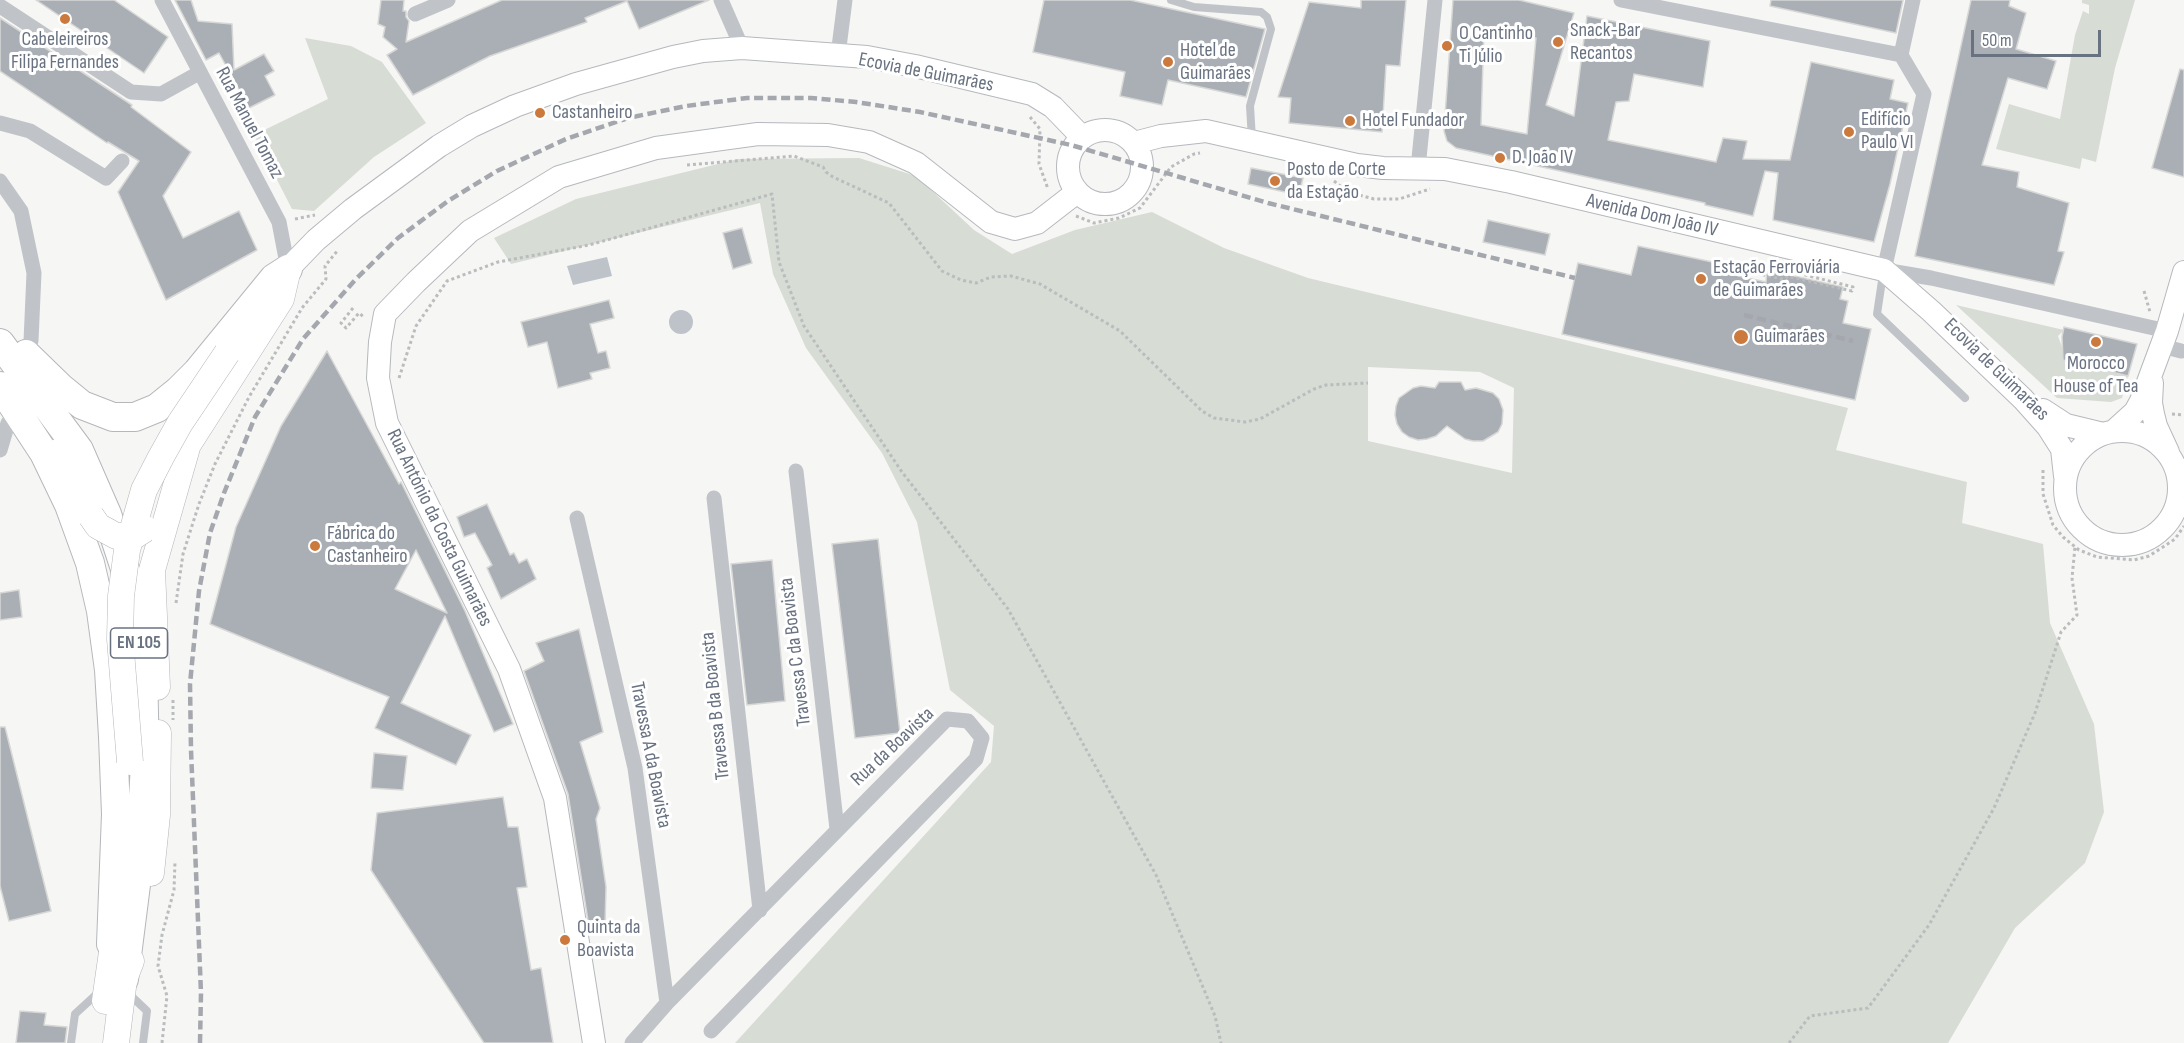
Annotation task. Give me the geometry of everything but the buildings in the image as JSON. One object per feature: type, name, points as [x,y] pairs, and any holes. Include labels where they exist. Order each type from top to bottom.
[{"type":"highway","points":[[0,330],[82,405],[113,417],[135,417],[157,408],[197,372],[274,278],[288,269]]},
{"type":"highway","name":"EN 105","points":[[0,343],[79,450],[107,514],[130,584],[143,664],[145,764],[140,853],[116,978]]},
{"type":"highway","name":"EN 105","points":[[0,386],[44,453],[69,505],[90,562],[101,611],[110,693],[116,814],[116,978]]},
{"type":"main road","points":[[116,978],[130,811],[130,762],[120,639],[121,596],[127,550],[144,490],[160,457],[227,353],[288,269]]},
{"type":"main road","points":[[0,371],[50,438],[98,526],[117,536],[134,536],[148,528],[171,472],[281,299],[288,269]]},
{"type":"main road","points":[[116,978],[137,945],[153,856],[158,815],[159,765],[152,570],[188,444]]},
{"type":"main road","name":"EN 105","points":[[100,1043],[116,978]]},
{"type":"main road","name":"EN 105","points":[[116,978],[116,1043]]},
{"type":"street","name":"Rua Manuel Tomaz","points":[[162,0],[279,222],[288,269]]},
{"type":"street","points":[[415,14],[448,0]]},
{"type":"street","points":[[721,0],[742,48]]},
{"type":"street","points":[[838,56],[845,0]]},
{"type":"street","points":[[1418,168],[1435,0]]},
{"type":"street","points":[[1621,0],[1900,55]]},
{"type":"street","points":[[1884,270],[1924,94],[1900,55],[1913,0]]},
{"type":"street","points":[[0,6],[131,92],[161,94],[199,73]]},
{"type":"street","points":[[288,269],[316,240],[353,209],[439,146],[472,126],[515,106],[586,82],[673,57],[703,51],[742,48],[867,57],[915,66],[1032,94],[1053,107],[1082,137]]},
{"type":"street","points":[[0,123],[30,131],[106,178],[122,161]]},
{"type":"street","points":[[1095,130],[1111,130],[1126,136],[1134,143],[1142,162],[1142,170],[1139,183],[1130,195],[1112,204],[1069,199],[1070,181],[1067,168],[1070,154],[1082,137],[1095,130]]},
{"type":"street","name":"Avenida Dom João IV","points":[[1134,143],[1161,136],[1206,131],[1357,165],[1383,168],[1445,169],[1511,182],[1884,270],[1931,278],[2163,341]]},
{"type":"street","name":"Rua António da Costa Guimarães","points":[[594,1043],[555,798],[509,669],[387,423],[378,378],[381,333],[385,314],[470,231],[559,177],[656,148],[758,134],[828,135],[869,142],[916,163],[991,222],[1016,229],[1037,223],[1069,199]]},
{"type":"street","points":[[1,185],[21,211],[34,273],[31,341]]},
{"type":"street","name":"Avenida Dom João IV","points":[[1884,270],[1931,311],[2023,399],[2059,441],[2065,457],[2065,476]]},
{"type":"street","points":[[2163,341],[2135,412],[2108,432],[2088,442],[2073,457],[2065,476],[2064,495],[2070,514],[2083,531],[2101,542],[2119,545],[2138,543],[2154,536],[2167,524],[2176,506],[2179,486],[2175,466],[2156,426],[2151,389],[2184,272]]},
{"type":"street","name":"Avenida Dom João IV","points":[[2023,399],[2066,425],[2108,432]]},
{"type":"street","points":[[0,450],[8,423]]},
{"type":"street","points":[[2108,432],[2139,434],[2154,441],[2166,452],[2175,466]]},
{"type":"street","name":"Travessa C da Boavista","points":[[796,471],[837,829]]},
{"type":"street","name":"Travessa B da Boavista","points":[[714,498],[760,910]]},
{"type":"street","name":"Travessa A da Boavista","points":[[577,518],[635,768],[667,1003]]},
{"type":"street","name":"Rua da Boavista","points":[[632,1043],[667,1003],[947,719],[968,721],[982,738],[976,759],[711,1030]]},
{"type":"lane","points":[[1172,0],[1194,7],[1261,12],[1267,18],[1271,29],[1250,106],[1253,141]]},
{"type":"lane","points":[[1884,270],[1877,314],[1965,398]]},
{"type":"lane","points":[[71,1043],[75,1014],[116,978],[147,1011],[143,1043]]},
{"type":"path","points":[[1027,113],[1040,129],[1039,164],[1042,178],[1051,194],[1069,199],[1075,216],[1094,223],[1119,218],[1140,208],[1171,167],[1194,154],[1204,153]]},
{"type":"path","points":[[682,166],[794,156],[824,167],[826,172],[833,177],[889,203],[942,271],[961,280],[976,283],[991,277],[1011,276],[1040,284],[1120,331],[1202,411],[1214,418],[1245,422],[1260,419],[1314,389],[1326,385],[1368,383]]},
{"type":"path","points":[[1333,181],[1348,192],[1374,199],[1400,199],[1437,187]]},
{"type":"path","points":[[380,389],[397,384],[416,327],[447,281],[498,262],[589,245],[772,194],[779,262],[804,327],[902,472],[1008,609],[1156,875],[1215,1016],[1221,1043]]},
{"type":"path","points":[[175,610],[183,554],[214,464],[249,397],[302,308],[326,279],[325,266],[339,248]]},
{"type":"path","points":[[1758,263],[1853,286],[1852,291],[1786,276],[1785,283],[1756,273],[1759,254]]},
{"type":"path","points":[[2144,291],[2163,341]]},
{"type":"path","points":[[353,308],[340,323],[346,328],[360,313],[381,333]]},
{"type":"path","points":[[2170,414],[2184,415]]},
{"type":"path","points":[[2044,465],[2043,494],[2048,512],[2058,531],[2075,547],[2097,557],[2134,560],[2148,556],[2175,539],[2184,526]]},
{"type":"path","points":[[1789,1043],[1810,1016],[1868,1008],[1934,915],[1994,808],[2035,713],[2061,632],[2077,615],[2072,578],[2075,547]]},
{"type":"path","points":[[173,697],[174,729]]},
{"type":"path","points":[[162,1043],[167,996],[158,966],[162,935],[174,890],[175,856]]},
{"type":"shaded area","points":[[2082,0],[2135,0],[2115,68],[2096,162],[2082,158],[2080,169],[1996,149],[2009,104],[2060,119],[2075,35],[2083,11],[2089,14],[2089,5],[2082,3]]},
{"type":"shaded area","points":[[305,38],[351,46],[382,62],[426,123],[374,157],[314,211],[292,209],[254,135],[328,99]]},
{"type":"shaded area","points":[[859,158],[916,176],[974,230],[1012,254],[1075,230],[1152,212],[1224,248],[1308,278],[1848,408],[1836,450],[1967,482],[1962,523],[2043,544],[2050,623],[2094,724],[2104,812],[2085,863],[2015,928],[1948,1043],[735,1043],[991,762],[994,726],[950,690],[917,522],[882,453],[806,348],[773,274],[760,203],[511,264],[494,238],[576,199],[738,159]],"holes":[[[1368,367],[1480,372],[1514,388],[1512,473],[1368,441]]]},
{"type":"shaded area","points":[[607,257],[612,276],[573,285],[567,266]]},
{"type":"shaded area","points":[[1956,305],[2064,330],[2058,336],[2063,360],[2128,376],[2122,398],[2111,402],[2057,398]]},
{"type":"shaded area","points":[[681,310],[690,313],[693,322],[690,331],[681,334],[672,331],[669,322],[672,313]]},
{"type":"railway","points":[[200,1043],[201,993],[190,684],[199,591],[210,533],[255,417],[303,339],[355,280],[398,238],[448,201],[497,171],[566,139],[628,118],[686,106],[747,98],[811,98],[856,102],[920,112],[1071,145],[1268,203],[1575,278]]},
{"type":"railway","points":[[1744,315],[1853,341]]},
{"type":"place","name":"Cabeleireiros Filipa Fernandes","points":[[65,19]]},
{"type":"place","name":"Snack-Bar Recantos","points":[[1558,42]]},
{"type":"place","name":"O Cantinho Ti Júlio","points":[[1447,46]]},
{"type":"place","name":"Hotel de Guimarães","points":[[1168,62]]},
{"type":"place","name":"Castanheiro","points":[[540,113]]},
{"type":"place","name":"Hotel Fundador","points":[[1350,121]]},
{"type":"place","name":"Edifício Paulo VI","points":[[1849,132]]},
{"type":"place","name":"D. João IV","points":[[1500,158]]},
{"type":"place","name":"Posto de Corte da Estação","points":[[1275,181]]},
{"type":"place","name":"Estação Ferroviária de Guimarães","points":[[1701,279]]},
{"type":"place","name":"Guimarães","points":[[1741,337]]},
{"type":"place","name":"Morocco House of Tea","points":[[2096,342]]},
{"type":"place","name":"Fábrica do Castanheiro","points":[[315,546]]},
{"type":"place","name":"Quinta da Boavista","points":[[565,940]]}]
